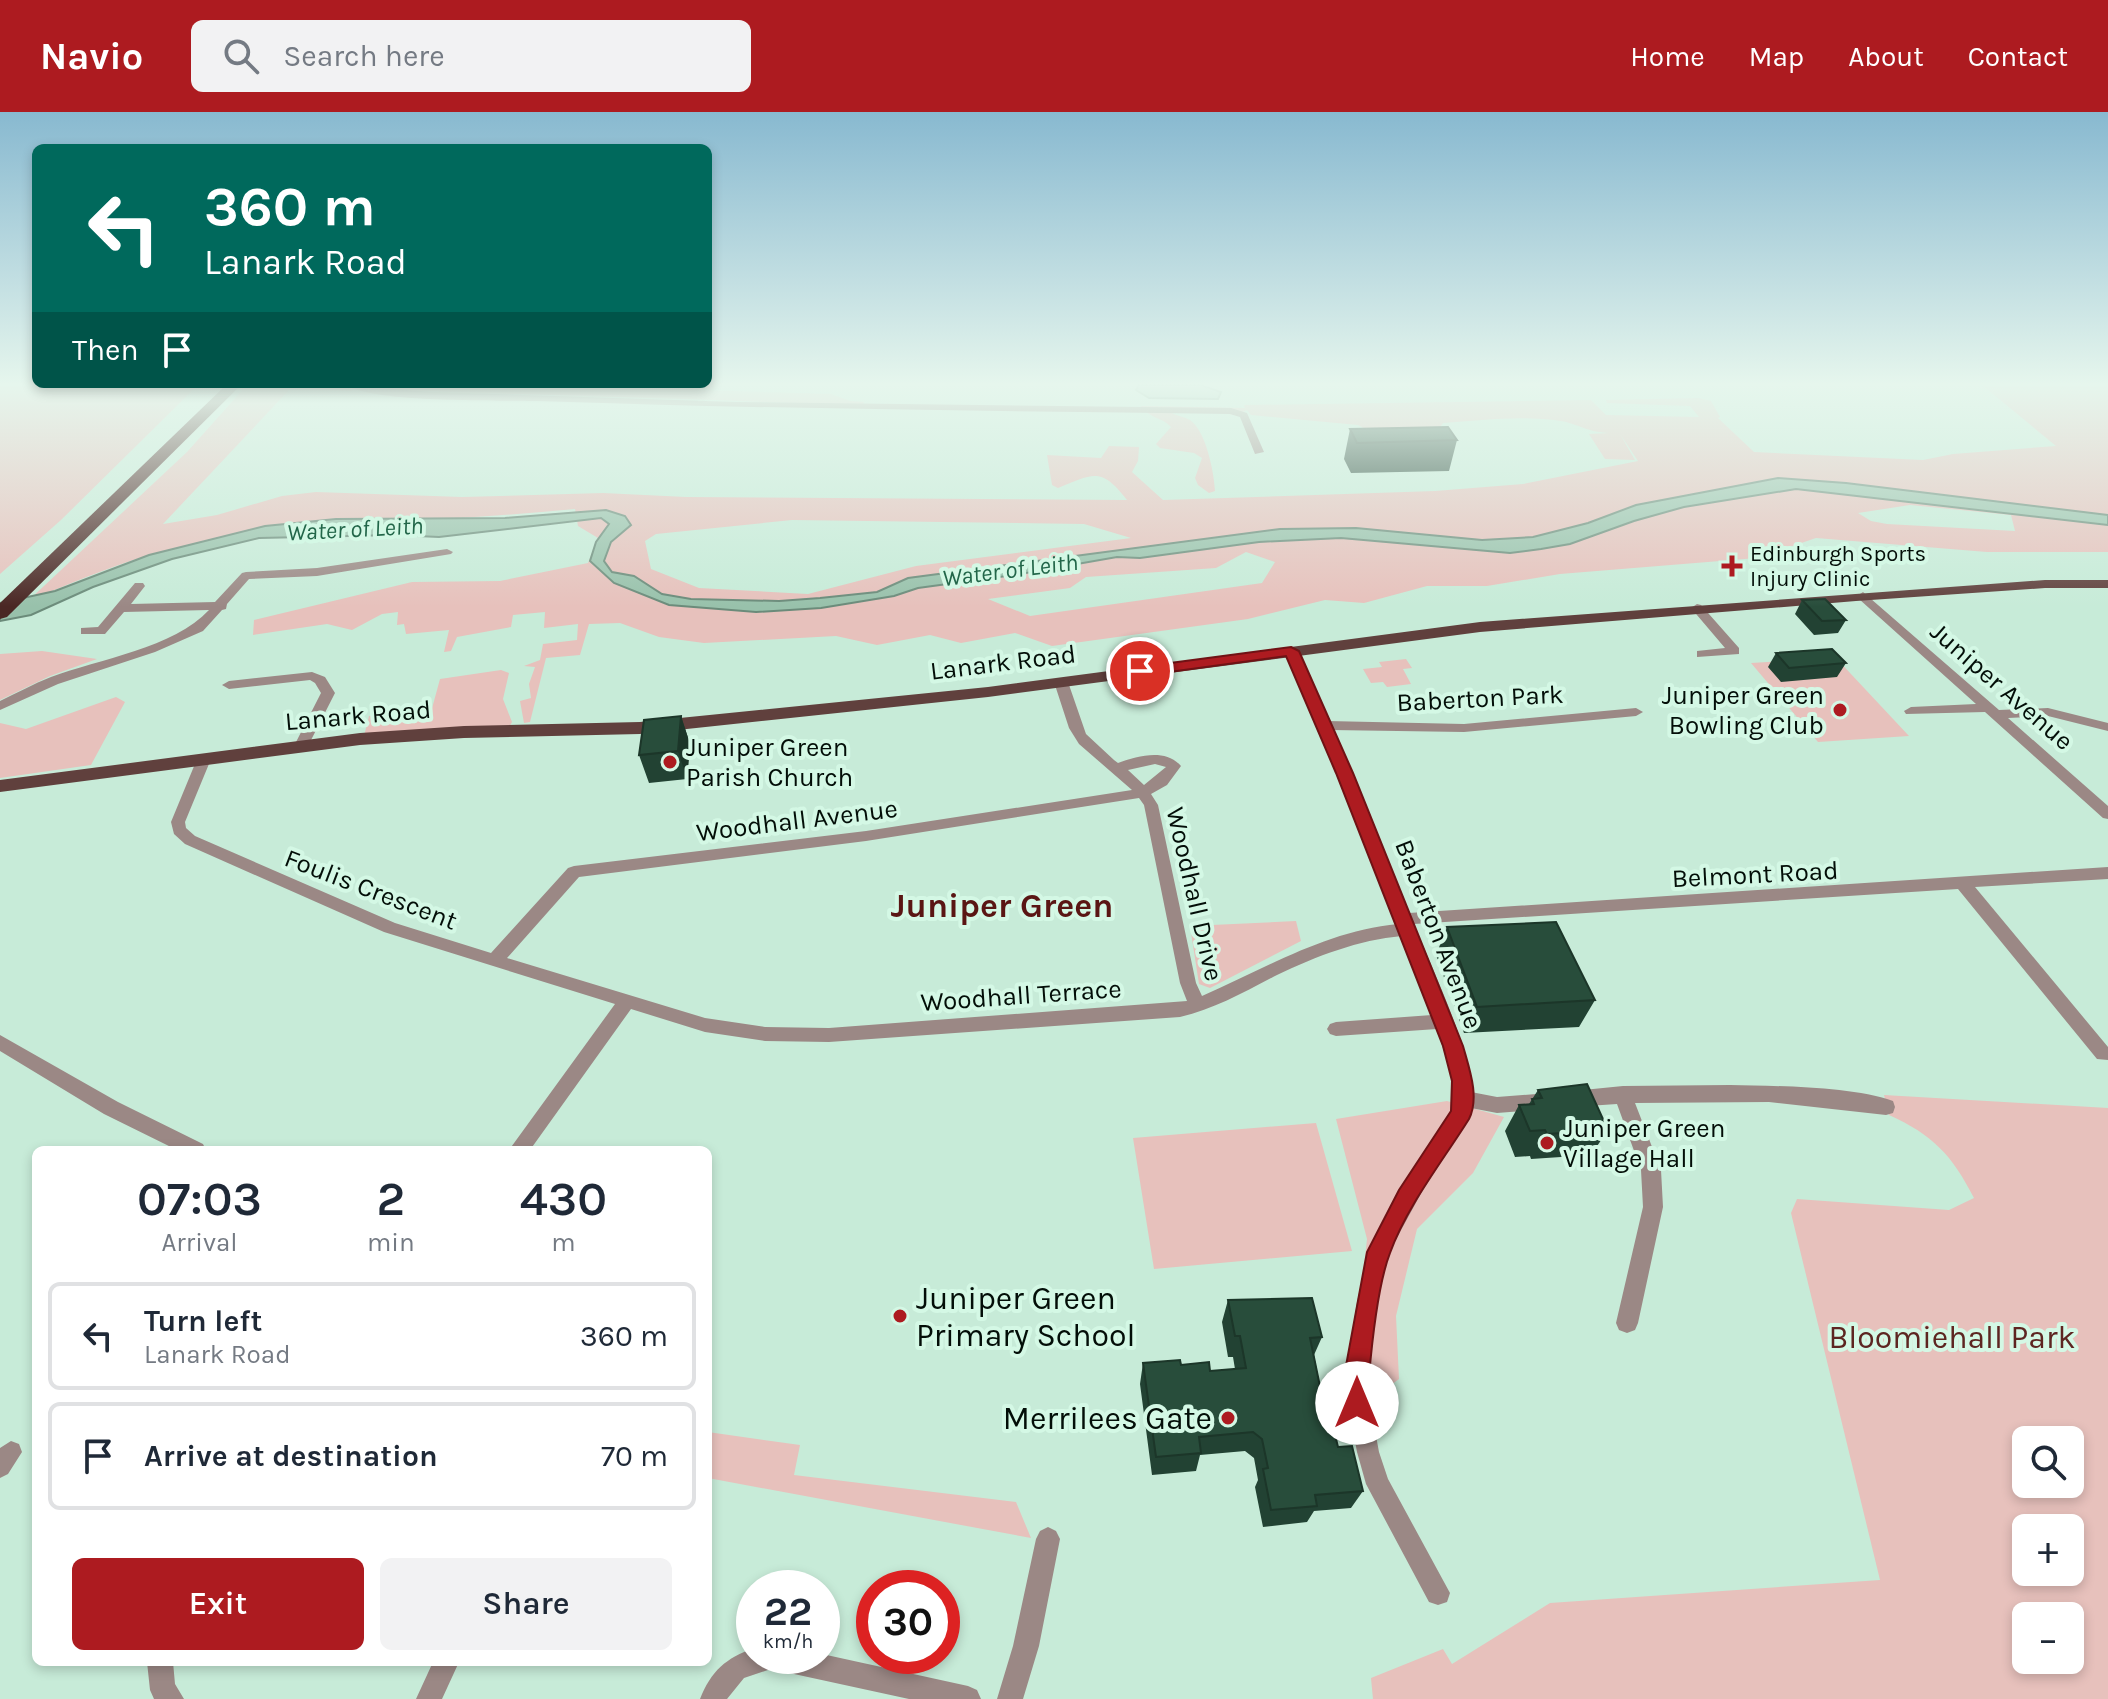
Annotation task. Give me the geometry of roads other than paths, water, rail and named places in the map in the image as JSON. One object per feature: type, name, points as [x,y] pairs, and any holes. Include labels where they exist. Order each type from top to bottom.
[{"type":"highway","points":[[0,593],[141,459]]},
{"type":"highway","points":[[0,613],[159,459]]},
{"type":"main road","name":"Lanark Road","points":[[0,786],[301,746],[424,734],[640,728],[1061,682],[1480,627],[1863,596],[2045,584],[2108,584]]},
{"type":"street","points":[[0,706],[53,681],[188,634],[208,621],[246,576],[317,572],[447,552]]},
{"type":"street","points":[[85,631],[101,631],[139,586]]},
{"type":"street","name":"Juniper Avenue","points":[[1863,596],[2108,814]]},
{"type":"street","points":[[121,608],[222,606]]},
{"type":"street","points":[[1697,608],[1734,651],[1702,654]]},
{"type":"street","name":"Baberton Avenue","points":[[1291,651],[1325,725],[1444,1021],[1462,1081],[1464,1099]]},
{"type":"street","points":[[229,685],[278,685],[312,676],[327,688],[322,709],[306,731],[301,746]]},
{"type":"street","name":"Woodhall Drive","points":[[1061,682],[1084,741],[1119,768],[1144,792],[1151,805],[1188,983],[1198,1007]]},
{"type":"street","points":[[1911,711],[2048,712],[2108,727]]},
{"type":"street","name":"Baberton Park","points":[[1325,725],[1464,728],[1636,712]]},
{"type":"street","name":"Foulis Crescent","points":[[204,759],[178,822],[182,835],[363,917],[626,1002]]},
{"type":"street","name":"Woodhall Drive","points":[[1119,768],[1160,759],[1172,763],[1171,772],[1144,792]]},
{"type":"street","name":"Woodhall Avenue","points":[[494,961],[568,876],[581,870],[866,836],[1144,792]]},
{"type":"street","name":"Belmont Road","points":[[1406,924],[2108,873]]},
{"type":"street","points":[[1963,884],[2103,1054]]},
{"type":"street","name":"Woodhall Terrace","points":[[626,1002],[705,1025],[797,1035],[1198,1007],[1302,956],[1406,924]]},
{"type":"street","points":[[522,1146],[626,1002]]},
{"type":"street","points":[[1336,1029],[1444,1021]]},
{"type":"street","points":[[0,1042],[111,1108],[188,1146]]},
{"type":"street","points":[[1623,1094],[1651,1170],[1653,1207],[1627,1323]]},
{"type":"street","points":[[1438,1593],[1378,1484],[1368,1452],[1355,1382],[1378,1252],[1417,1182],[1448,1139],[1462,1113],[1464,1099],[1497,1105],[1623,1094],[1828,1096],[1886,1107]]},
{"type":"street","points":[[1010,1699],[1026,1646],[1048,1539]]},
{"type":"street","points":[[713,1699],[723,1678],[748,1661],[771,1656],[968,1699]]},
{"type":"street","points":[[160,1666],[163,1690],[171,1699]]},
{"type":"street","points":[[429,1699],[444,1666]]},
{"type":"water","name":"Water of Leith","points":[[1778,478],[1846,483],[2108,515],[2108,525],[1796,489],[1684,507],[1570,544],[1510,553],[1341,538],[1259,542],[1140,558],[1117,557],[918,588],[894,596],[821,608],[756,612],[669,605],[614,583],[590,561],[596,542],[609,524],[601,518],[439,537],[259,538],[172,559],[93,587],[31,615],[0,621],[0,603],[55,591],[149,555],[265,526],[336,519],[505,518],[606,510],[625,516],[631,525],[611,542],[604,561],[612,572],[634,576],[662,594],[691,599],[779,601],[877,592],[908,578],[1280,529],[1356,528],[1482,540],[1533,537],[1588,523],[1636,505]]},
{"type":"place","name":"Edinburgh Sports Injury Clinic","points":[[1732,566]]},
{"type":"place","name":"Juniper Green Bowling Club","points":[[1840,710]]},
{"type":"place","name":"Juniper Green Parish Church","points":[[670,762]]},
{"type":"place","name":"Juniper Green Village Hall","points":[[1547,1143]]},
{"type":"place","name":"Juniper Green Primary School","points":[[900,1316]]},
{"type":"place","name":"Merrilees Gate","points":[[1228,1418]]},
{"type":"district","name":"Juniper Green","points":[[1002,905]]},
{"type":"park label","name":"Bloomiehall Park","points":[[1952,1337]]}]
